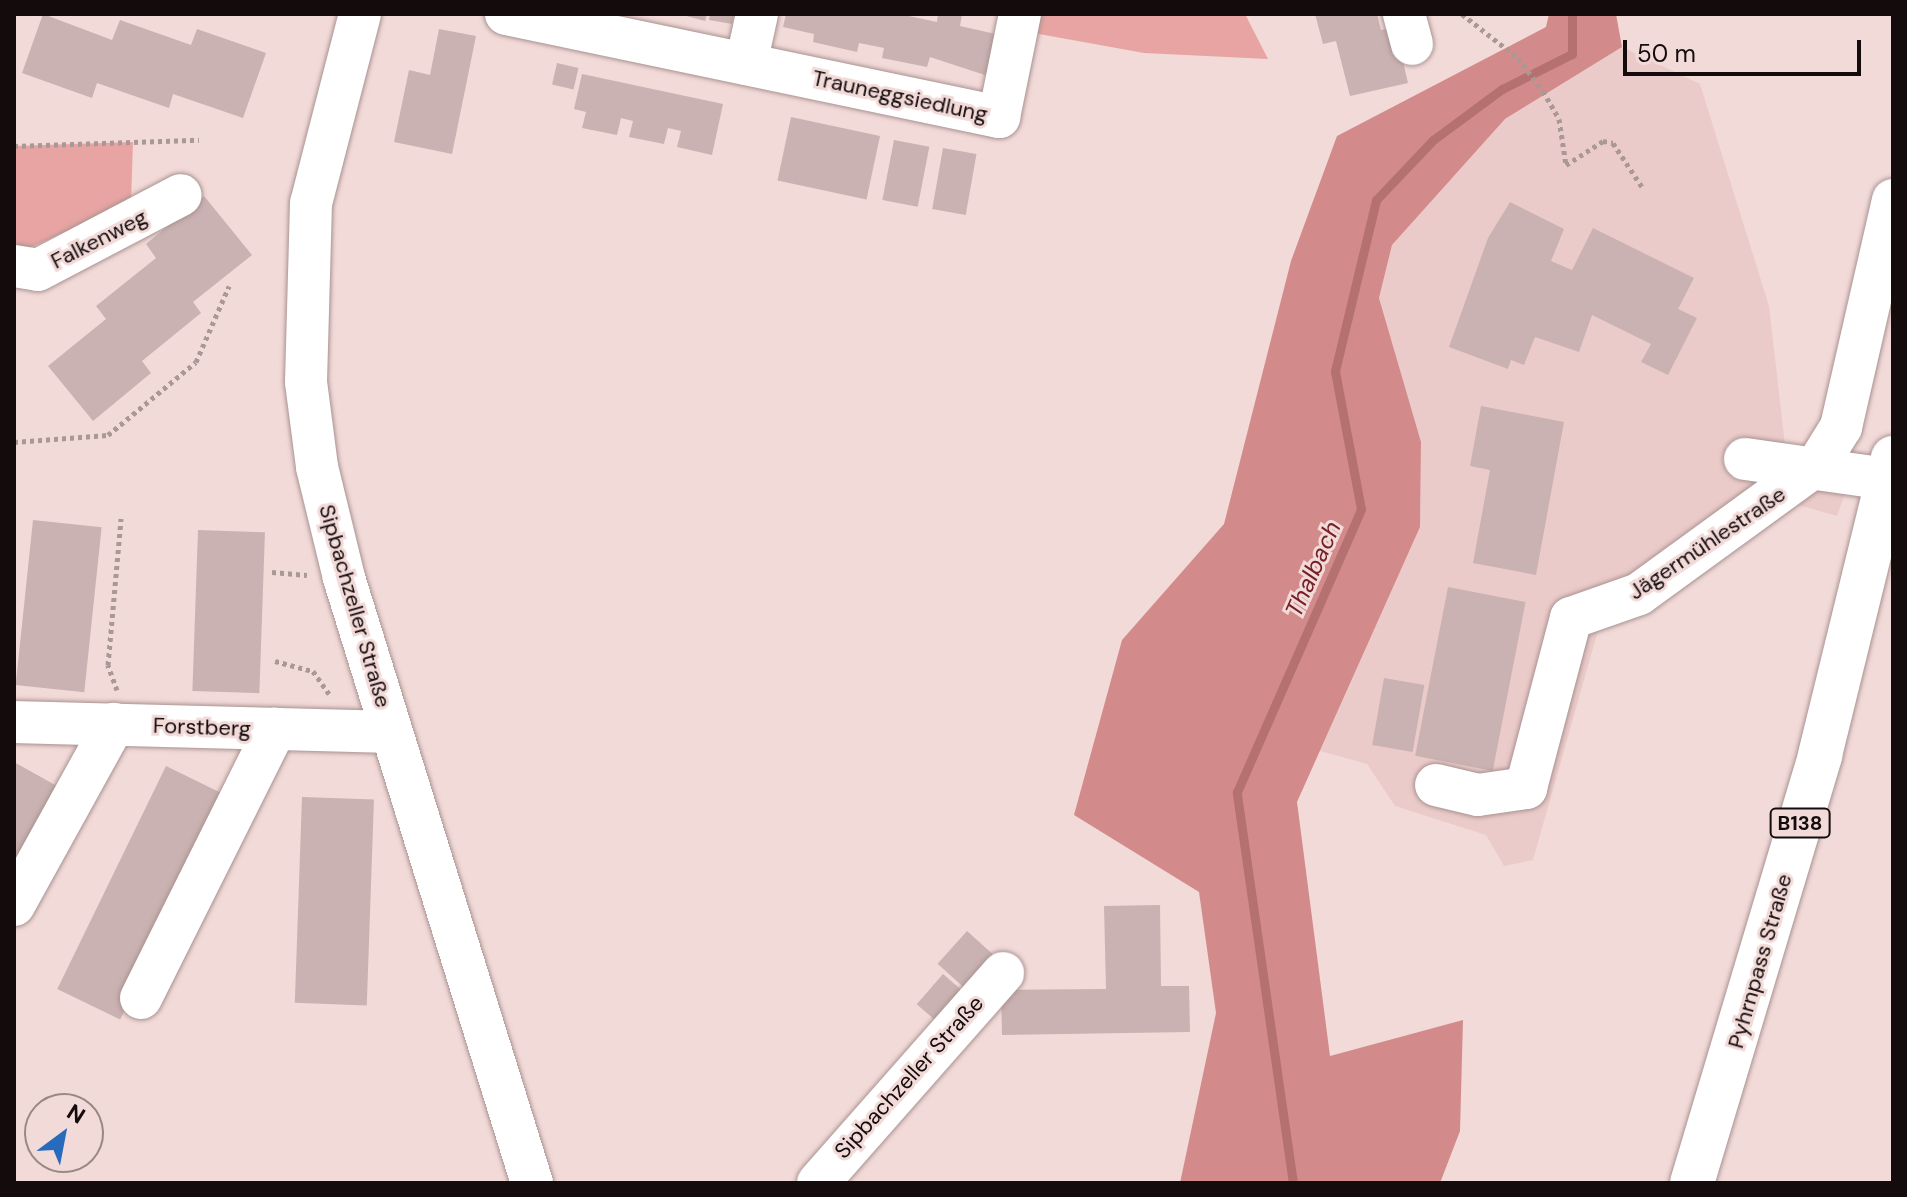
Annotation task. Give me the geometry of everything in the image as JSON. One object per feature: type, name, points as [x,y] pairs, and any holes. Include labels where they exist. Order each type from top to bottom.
[{"type":"main road","name":"Pyhrnpass Straße","points":[[1692,1183],[1820,755],[1891,468]]},
{"type":"street","name":"Sipbachzeller Straße","points":[[360,14],[311,203],[306,382],[341,565],[532,1183]]},
{"type":"street","name":"Trauneggsiedlung","points":[[506,14],[999,117],[1020,14]]},
{"type":"street","points":[[746,64],[757,14]]},
{"type":"street","name":"Falkenweg","points":[[14,266],[38,270],[181,195]]},
{"type":"street","name":"Jägermühlestraße","points":[[1436,785],[1478,795],[1526,788],[1571,618],[1639,594],[1818,464],[1841,427],[1893,200]]},
{"type":"street","name":"Jägermühlestraße","points":[[1745,459],[1891,468]]},
{"type":"street","name":"Forstberg","points":[[14,722],[391,732]]},
{"type":"street","points":[[14,905],[121,725]]},
{"type":"street","points":[[141,998],[275,729]]},
{"type":"street","name":"Sipbachzeller Straße","points":[[818,1183],[1003,973]]},
{"type":"path","points":[[1462,14],[1518,58],[1543,91],[1559,119],[1566,165],[1603,141],[1613,143],[1642,187]]},
{"type":"path","points":[[14,146],[199,140]]},
{"type":"path","points":[[14,442],[108,435],[196,362],[229,286]]},
{"type":"path","points":[[121,519],[108,665],[121,725]]},
{"type":"path","points":[[275,661],[297,662],[326,685],[333,731]]},
{"type":"shaded area","points":[[1032,14],[1245,14],[1268,59],[1144,53],[1028,32]]},
{"type":"shaded area","points":[[1549,14],[1616,14],[1622,47],[1505,119],[1392,245],[1379,298],[1421,442],[1420,527],[1297,802],[1330,1056],[1463,1020],[1460,1131],[1440,1183],[1180,1183],[1216,1013],[1199,892],[1074,815],[1122,640],[1224,524],[1291,261],[1337,136],[1546,27]]},
{"type":"shaded area","points":[[1622,47],[1700,84],[1769,306],[1785,445],[1860,453],[1837,516],[1795,504],[1599,627],[1533,860],[1504,866],[1486,835],[1395,806],[1367,764],[1320,751],[1420,527],[1421,442],[1379,298],[1392,245],[1505,119]]},
{"type":"shaded area","points":[[133,142],[131,203],[29,248],[14,246],[14,146]]},
{"type":"building","points":[[43,14],[112,40],[120,20],[191,45],[197,29],[266,53],[243,118],[173,94],[169,108],[97,83],[92,98],[22,73]]},
{"type":"building","points":[[679,14],[707,14],[705,21]]},
{"type":"building","points":[[710,14],[734,14],[732,24],[709,20]]},
{"type":"building","points":[[786,14],[899,14],[937,22],[938,14],[962,14],[960,26],[1009,37],[1000,80],[930,57],[927,67],[882,58],[884,48],[859,43],[857,52],[813,42],[814,34],[783,27]]},
{"type":"building","points":[[1315,14],[1377,14],[1381,30],[1395,27],[1408,83],[1350,96],[1336,41],[1323,44]]},
{"type":"building","points":[[439,29],[476,36],[452,154],[394,142],[409,70],[430,75]]},
{"type":"building","points":[[557,63],[578,68],[573,89],[552,84]]},
{"type":"building","points":[[582,74],[723,104],[712,155],[677,147],[681,131],[668,128],[664,144],[629,137],[633,121],[621,118],[617,135],[582,128],[586,112],[574,109]]},
{"type":"building","points":[[791,117],[880,136],[866,199],[777,181]]},
{"type":"building","points":[[894,140],[929,147],[918,207],[882,200]]},
{"type":"building","points":[[943,148],[976,154],[966,215],[932,209]]},
{"type":"building","points":[[204,196],[252,255],[193,302],[201,313],[142,361],[151,373],[93,421],[48,366],[106,319],[96,306],[156,258],[146,244]]},
{"type":"building","points":[[1510,202],[1564,229],[1551,261],[1572,270],[1593,228],[1694,278],[1678,309],[1697,318],[1668,375],[1641,362],[1651,344],[1592,315],[1579,352],[1535,337],[1524,365],[1511,360],[1508,369],[1449,347],[1488,238]]},
{"type":"building","points":[[1481,406],[1564,422],[1536,575],[1473,563],[1490,470],[1470,466]]},
{"type":"building","points":[[33,520],[102,527],[84,692],[16,685]]},
{"type":"building","points":[[198,530],[265,532],[259,693],[192,691]]},
{"type":"building","points":[[1448,587],[1526,602],[1493,771],[1415,756]]},
{"type":"building","points":[[1384,678],[1424,685],[1413,752],[1372,745]]},
{"type":"building","points":[[14,762],[64,790],[14,881]]},
{"type":"building","points":[[166,766],[229,797],[120,1020],[57,989]]},
{"type":"building","points":[[302,797],[374,800],[367,1005],[295,1003]]},
{"type":"building","points":[[1160,905],[1161,986],[1189,986],[1190,1032],[1002,1035],[1001,990],[1106,989],[1104,906]]},
{"type":"building","points":[[967,931],[997,958],[967,990],[938,964]]},
{"type":"building","points":[[943,974],[965,993],[939,1023],[917,1004]]},
{"type":"waterway","name":"Thalbach","points":[[1293,1183],[1237,792],[1361,509],[1335,371],[1376,200],[1433,140],[1502,89],[1572,54],[1572,14]]}]
